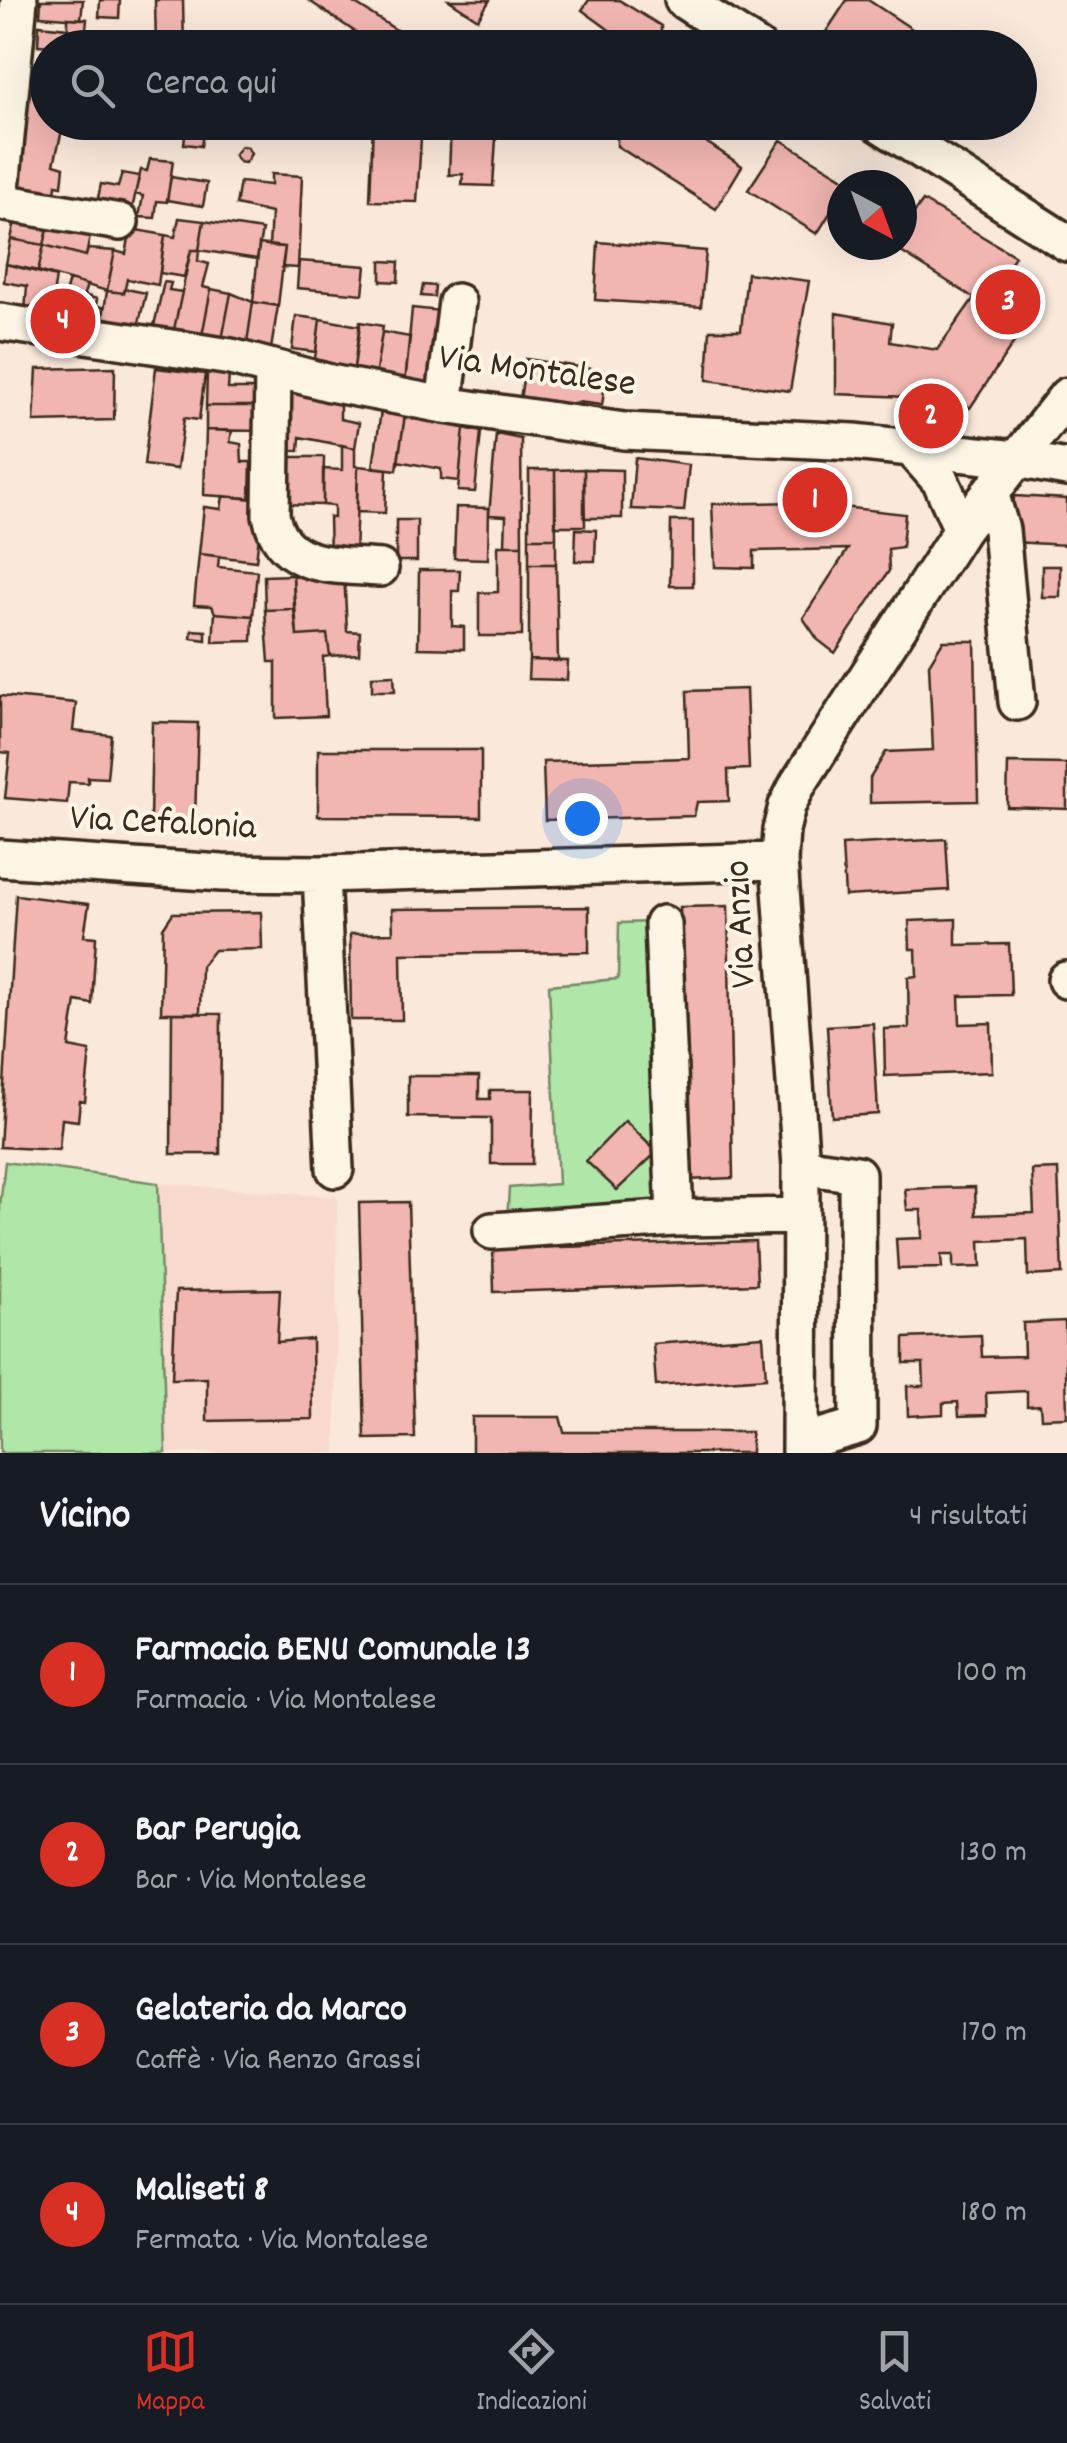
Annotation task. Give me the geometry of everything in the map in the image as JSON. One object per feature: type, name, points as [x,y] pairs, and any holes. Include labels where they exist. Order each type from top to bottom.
[{"type":"street","points":[[19,0],[0,201],[120,222]]},
{"type":"street","points":[[682,0],[730,30]]},
{"type":"street","points":[[904,140],[1067,243]]},
{"type":"street","points":[[444,404],[457,302]]},
{"type":"street","name":"Via Montalese","points":[[0,322],[231,357],[444,404],[624,431],[854,442],[1067,468]]},
{"type":"street","points":[[274,369],[270,516],[275,536],[299,556],[380,568]]},
{"type":"street","name":"Via Anzio","points":[[800,1448],[801,1166],[779,861],[787,806],[962,529],[1067,396]]},
{"type":"street","points":[[912,449],[941,482],[962,529]]},
{"type":"street","points":[[990,492],[1001,530],[1017,702]]},
{"type":"street","name":"Via Cefalonia","points":[[0,858],[222,873],[322,874],[779,861]]},
{"type":"street","points":[[322,874],[335,1169]]},
{"type":"street","points":[[664,924],[675,1218]]},
{"type":"street","points":[[800,1448],[858,1426],[857,1174],[801,1166]]},
{"type":"street","points":[[492,1231],[675,1218],[800,1216]]},
{"type":"shaded area","points":[[158,1183],[337,1197],[336,1453],[166,1453]]},
{"type":"green space","points":[[654,922],[665,1208],[507,1222],[509,1188],[558,1184],[549,985],[618,979],[619,923]]},
{"type":"green space","points":[[5,1162],[158,1183],[166,1453],[0,1453],[0,1205]]},
{"type":"building","points":[[41,0],[83,0],[81,19],[40,16]]},
{"type":"building","points":[[100,0],[120,0],[119,18],[99,17]]},
{"type":"building","points":[[155,0],[183,0],[184,30],[156,30]]},
{"type":"building","points":[[308,0],[349,0],[396,30],[352,30]]},
{"type":"building","points":[[449,0],[490,0],[478,19]]},
{"type":"building","points":[[589,0],[619,0],[661,26],[661,30],[609,30],[582,10]]},
{"type":"building","points":[[847,0],[868,0],[914,30],[827,30]]},
{"type":"building","points":[[68,18],[87,19],[86,30],[39,30],[39,25],[68,28]]},
{"type":"building","points":[[21,76],[30,76],[30,140],[60,140],[54,164],[64,167],[62,186],[56,185],[54,202],[9,198]]},
{"type":"building","points":[[184,140],[202,140],[201,146],[184,144]]},
{"type":"building","points":[[372,140],[421,140],[417,202],[370,201]]},
{"type":"building","points":[[450,140],[496,140],[493,186],[462,185],[463,174],[449,175]]},
{"type":"building","points":[[617,140],[703,140],[742,166],[716,209],[617,146]]},
{"type":"building","points":[[781,140],[830,170],[827,170],[827,218],[817,234],[748,190]]},
{"type":"building","points":[[241,146],[251,154],[245,163],[234,155]]},
{"type":"building","points":[[150,159],[173,161],[167,202],[157,201],[155,218],[139,217],[143,196],[135,194],[141,170],[147,171]]},
{"type":"building","points":[[122,173],[139,176],[130,220],[95,212],[101,184],[118,187]]},
{"type":"building","points":[[271,174],[302,176],[298,268],[282,267],[285,247],[269,246],[271,213],[236,205],[240,182],[271,185]]},
{"type":"building","points":[[171,177],[207,183],[203,206],[167,200]]},
{"type":"building","points":[[923,201],[1015,256],[995,287],[1033,314],[970,408],[940,387],[932,398],[836,394],[836,313],[892,323],[890,342],[937,350],[974,298],[914,260],[917,260],[917,209]]},
{"type":"building","points":[[17,213],[50,220],[44,245],[11,239]]},
{"type":"building","points":[[179,218],[204,221],[199,250],[191,250],[184,277],[160,273],[165,235],[175,237]]},
{"type":"building","points":[[50,220],[92,227],[86,256],[44,245]]},
{"type":"building","points":[[204,221],[262,230],[257,259],[199,250]]},
{"type":"building","points":[[131,229],[165,235],[158,285],[127,279],[124,293],[107,291],[115,251],[126,254]]},
{"type":"building","points":[[11,239],[44,245],[38,271],[6,264]]},
{"type":"building","points":[[598,242],[706,251],[701,307],[595,300]]},
{"type":"building","points":[[259,244],[285,247],[278,306],[253,302]]},
{"type":"building","points":[[44,245],[86,256],[88,249],[115,251],[107,291],[38,271]]},
{"type":"building","points":[[191,250],[199,250],[198,261],[209,264],[203,287],[211,289],[201,341],[173,334]]},
{"type":"building","points":[[299,261],[366,266],[363,294],[297,288]]},
{"type":"building","points":[[381,261],[399,262],[398,282],[381,281]]},
{"type":"building","points":[[6,264],[56,277],[50,315],[25,312],[27,286],[4,282]]},
{"type":"building","points":[[747,273],[809,281],[790,391],[707,380],[710,330],[741,330]]},
{"type":"building","points":[[69,280],[87,285],[75,321],[58,319]]},
{"type":"building","points":[[164,282],[171,283],[169,290],[182,292],[173,334],[153,330]]},
{"type":"building","points":[[423,285],[435,286],[434,297],[421,296]]},
{"type":"building","points":[[126,289],[146,293],[137,331],[102,323],[107,291],[124,293]]},
{"type":"building","points":[[211,289],[231,293],[221,345],[201,341]]},
{"type":"building","points":[[231,293],[253,302],[246,350],[221,345]]},
{"type":"building","points":[[84,295],[97,299],[96,305],[104,308],[102,323],[75,321]]},
{"type":"building","points":[[253,302],[278,306],[270,355],[246,350]]},
{"type":"building","points":[[412,308],[441,311],[434,387],[405,384]]},
{"type":"building","points":[[296,316],[320,319],[316,352],[292,349]]},
{"type":"building","points":[[320,319],[360,326],[353,375],[314,366]]},
{"type":"building","points":[[360,322],[383,326],[375,378],[353,375]]},
{"type":"building","points":[[382,332],[410,337],[405,384],[375,378]]},
{"type":"building","points":[[526,359],[607,371],[602,405],[577,402],[575,415],[519,406]]},
{"type":"building","points":[[115,367],[114,420],[34,422],[37,369]]},
{"type":"building","points":[[156,368],[205,374],[199,420],[184,418],[177,469],[144,465]]},
{"type":"building","points":[[207,372],[229,374],[228,389],[262,389],[263,406],[206,406]]},
{"type":"building","points":[[279,389],[340,399],[340,419],[359,423],[355,448],[300,437],[299,451],[276,450]]},
{"type":"building","points":[[206,406],[263,406],[263,431],[206,430]]},
{"type":"building","points":[[381,411],[405,415],[397,470],[373,467]]},
{"type":"building","points":[[405,415],[464,428],[459,481],[441,479],[441,469],[398,461]]},
{"type":"building","points":[[464,428],[481,432],[475,492],[458,491]]},
{"type":"building","points":[[206,430],[232,431],[230,442],[241,444],[242,462],[251,462],[250,498],[204,495]]},
{"type":"building","points":[[496,434],[521,439],[522,545],[505,545],[506,516],[489,515]]},
{"type":"building","points":[[342,445],[355,448],[358,466],[355,557],[330,555],[329,517],[334,518],[334,506],[323,505],[323,469],[342,470]]},
{"type":"building","points":[[281,457],[324,457],[323,505],[280,504]]},
{"type":"building","points":[[635,458],[689,465],[684,511],[631,509]]},
{"type":"building","points":[[358,466],[387,469],[385,513],[357,512]]},
{"type":"building","points":[[584,469],[622,470],[622,518],[584,518]]},
{"type":"building","points":[[584,469],[585,526],[555,526],[555,470]]},
{"type":"building","points":[[529,470],[555,470],[556,538],[529,538]]},
{"type":"building","points":[[223,496],[263,500],[256,561],[199,554],[204,507],[221,509]]},
{"type":"building","points":[[1014,496],[1067,499],[1067,545],[1011,542]]},
{"type":"building","points":[[798,502],[905,514],[902,547],[888,549],[889,571],[835,653],[818,640],[803,618],[848,549],[754,551],[754,568],[715,567],[712,504]]},
{"type":"building","points":[[456,507],[489,508],[488,559],[454,558]]},
{"type":"building","points":[[396,520],[417,520],[417,561],[396,561]]},
{"type":"building","points":[[671,521],[693,521],[693,586],[670,586]]},
{"type":"building","points":[[576,529],[596,530],[595,561],[575,561]]},
{"type":"building","points":[[529,538],[556,538],[556,564],[529,564]]},
{"type":"building","points":[[498,545],[522,545],[522,636],[479,636],[479,593],[498,592]]},
{"type":"building","points":[[199,554],[219,556],[218,567],[257,571],[253,616],[215,613],[212,606],[194,605]]},
{"type":"building","points":[[529,564],[556,564],[558,661],[529,660]]},
{"type":"building","points":[[1042,566],[1060,566],[1060,597],[1042,597]]},
{"type":"building","points":[[419,570],[460,570],[459,591],[452,591],[452,626],[464,627],[464,649],[418,648]]},
{"type":"building","points":[[344,571],[347,631],[360,632],[359,654],[330,656],[327,634],[297,636],[293,575]]},
{"type":"building","points":[[293,575],[294,609],[265,610],[264,576]]},
{"type":"building","points":[[294,609],[297,636],[327,634],[330,656],[323,657],[326,716],[276,718],[276,662],[269,662],[265,610]]},
{"type":"building","points":[[215,613],[253,616],[252,641],[213,642]]},
{"type":"building","points":[[192,630],[206,631],[206,640],[191,638]]},
{"type":"building","points":[[943,641],[975,641],[978,801],[870,803],[870,778],[886,752],[933,750],[929,664]]},
{"type":"building","points":[[529,660],[568,661],[567,680],[528,679]]},
{"type":"building","points":[[394,675],[395,691],[372,691],[372,676]]},
{"type":"building","points":[[746,689],[749,769],[728,770],[729,801],[697,802],[694,816],[545,820],[543,762],[689,758],[687,691]]},
{"type":"building","points":[[0,696],[76,703],[73,731],[111,735],[107,778],[69,782],[67,803],[5,798],[10,753],[0,752]]},
{"type":"building","points":[[152,722],[198,723],[195,820],[150,819]]},
{"type":"building","points":[[318,750],[481,750],[481,817],[318,816]]},
{"type":"building","points":[[1008,763],[1067,764],[1067,809],[1007,807]]},
{"type":"building","points":[[946,839],[949,890],[845,896],[842,845]]},
{"type":"building","points":[[16,895],[89,904],[84,936],[96,937],[92,1004],[76,1001],[69,1047],[90,1051],[85,1102],[80,1101],[78,1121],[62,1119],[59,1150],[0,1147]]},
{"type":"building","points":[[728,906],[733,1178],[686,1180],[680,907]]},
{"type":"building","points":[[589,907],[589,952],[401,954],[402,1020],[351,1020],[350,934],[393,933],[392,909]]},
{"type":"building","points":[[261,912],[262,949],[214,950],[201,966],[200,1013],[161,1013],[163,928],[173,913]]},
{"type":"building","points":[[956,919],[956,945],[1009,944],[1011,995],[959,996],[960,1024],[991,1023],[992,1072],[885,1076],[884,1029],[909,1028],[908,977],[917,976],[916,949],[910,949],[909,921]]},
{"type":"building","points":[[172,1013],[221,1014],[220,1154],[171,1154]]},
{"type":"building","points":[[873,1023],[878,1114],[832,1117],[827,1026]]},
{"type":"building","points":[[408,1076],[479,1076],[479,1099],[490,1099],[490,1090],[533,1090],[532,1164],[491,1164],[491,1118],[408,1117]]},
{"type":"building","points":[[625,1121],[657,1152],[617,1190],[586,1161]]},
{"type":"building","points":[[1058,1169],[1062,1274],[1028,1276],[1027,1239],[980,1241],[981,1267],[953,1268],[953,1255],[941,1255],[942,1268],[898,1269],[896,1239],[922,1238],[921,1210],[907,1210],[905,1189],[975,1187],[976,1215],[1034,1213],[1032,1170]]},
{"type":"building","points":[[408,1202],[415,1438],[365,1439],[359,1203]]},
{"type":"building","points":[[755,1241],[757,1284],[494,1292],[493,1249]]},
{"type":"building","points":[[280,1289],[277,1342],[312,1339],[313,1419],[207,1421],[207,1378],[172,1379],[176,1291]]},
{"type":"building","points":[[1065,1321],[1067,1417],[1041,1418],[1040,1405],[1027,1406],[1027,1391],[986,1393],[987,1415],[959,1416],[958,1402],[943,1403],[943,1414],[908,1416],[907,1386],[924,1386],[923,1363],[904,1363],[904,1338],[981,1335],[982,1357],[1024,1356],[1023,1323]]},
{"type":"building","points":[[763,1336],[766,1378],[656,1386],[653,1344]]},
{"type":"building","points":[[472,1417],[560,1417],[564,1432],[751,1432],[751,1453],[472,1453]]},
{"type":"place","name":"Gelateria da Marco","points":[[1008,302]]},
{"type":"place","name":"Maliseti 8","points":[[63,321]]},
{"type":"place","name":"Bar Perugia","points":[[931,416]]},
{"type":"place","name":"Farmacia BENU Comunale 13","points":[[815,500]]}]
